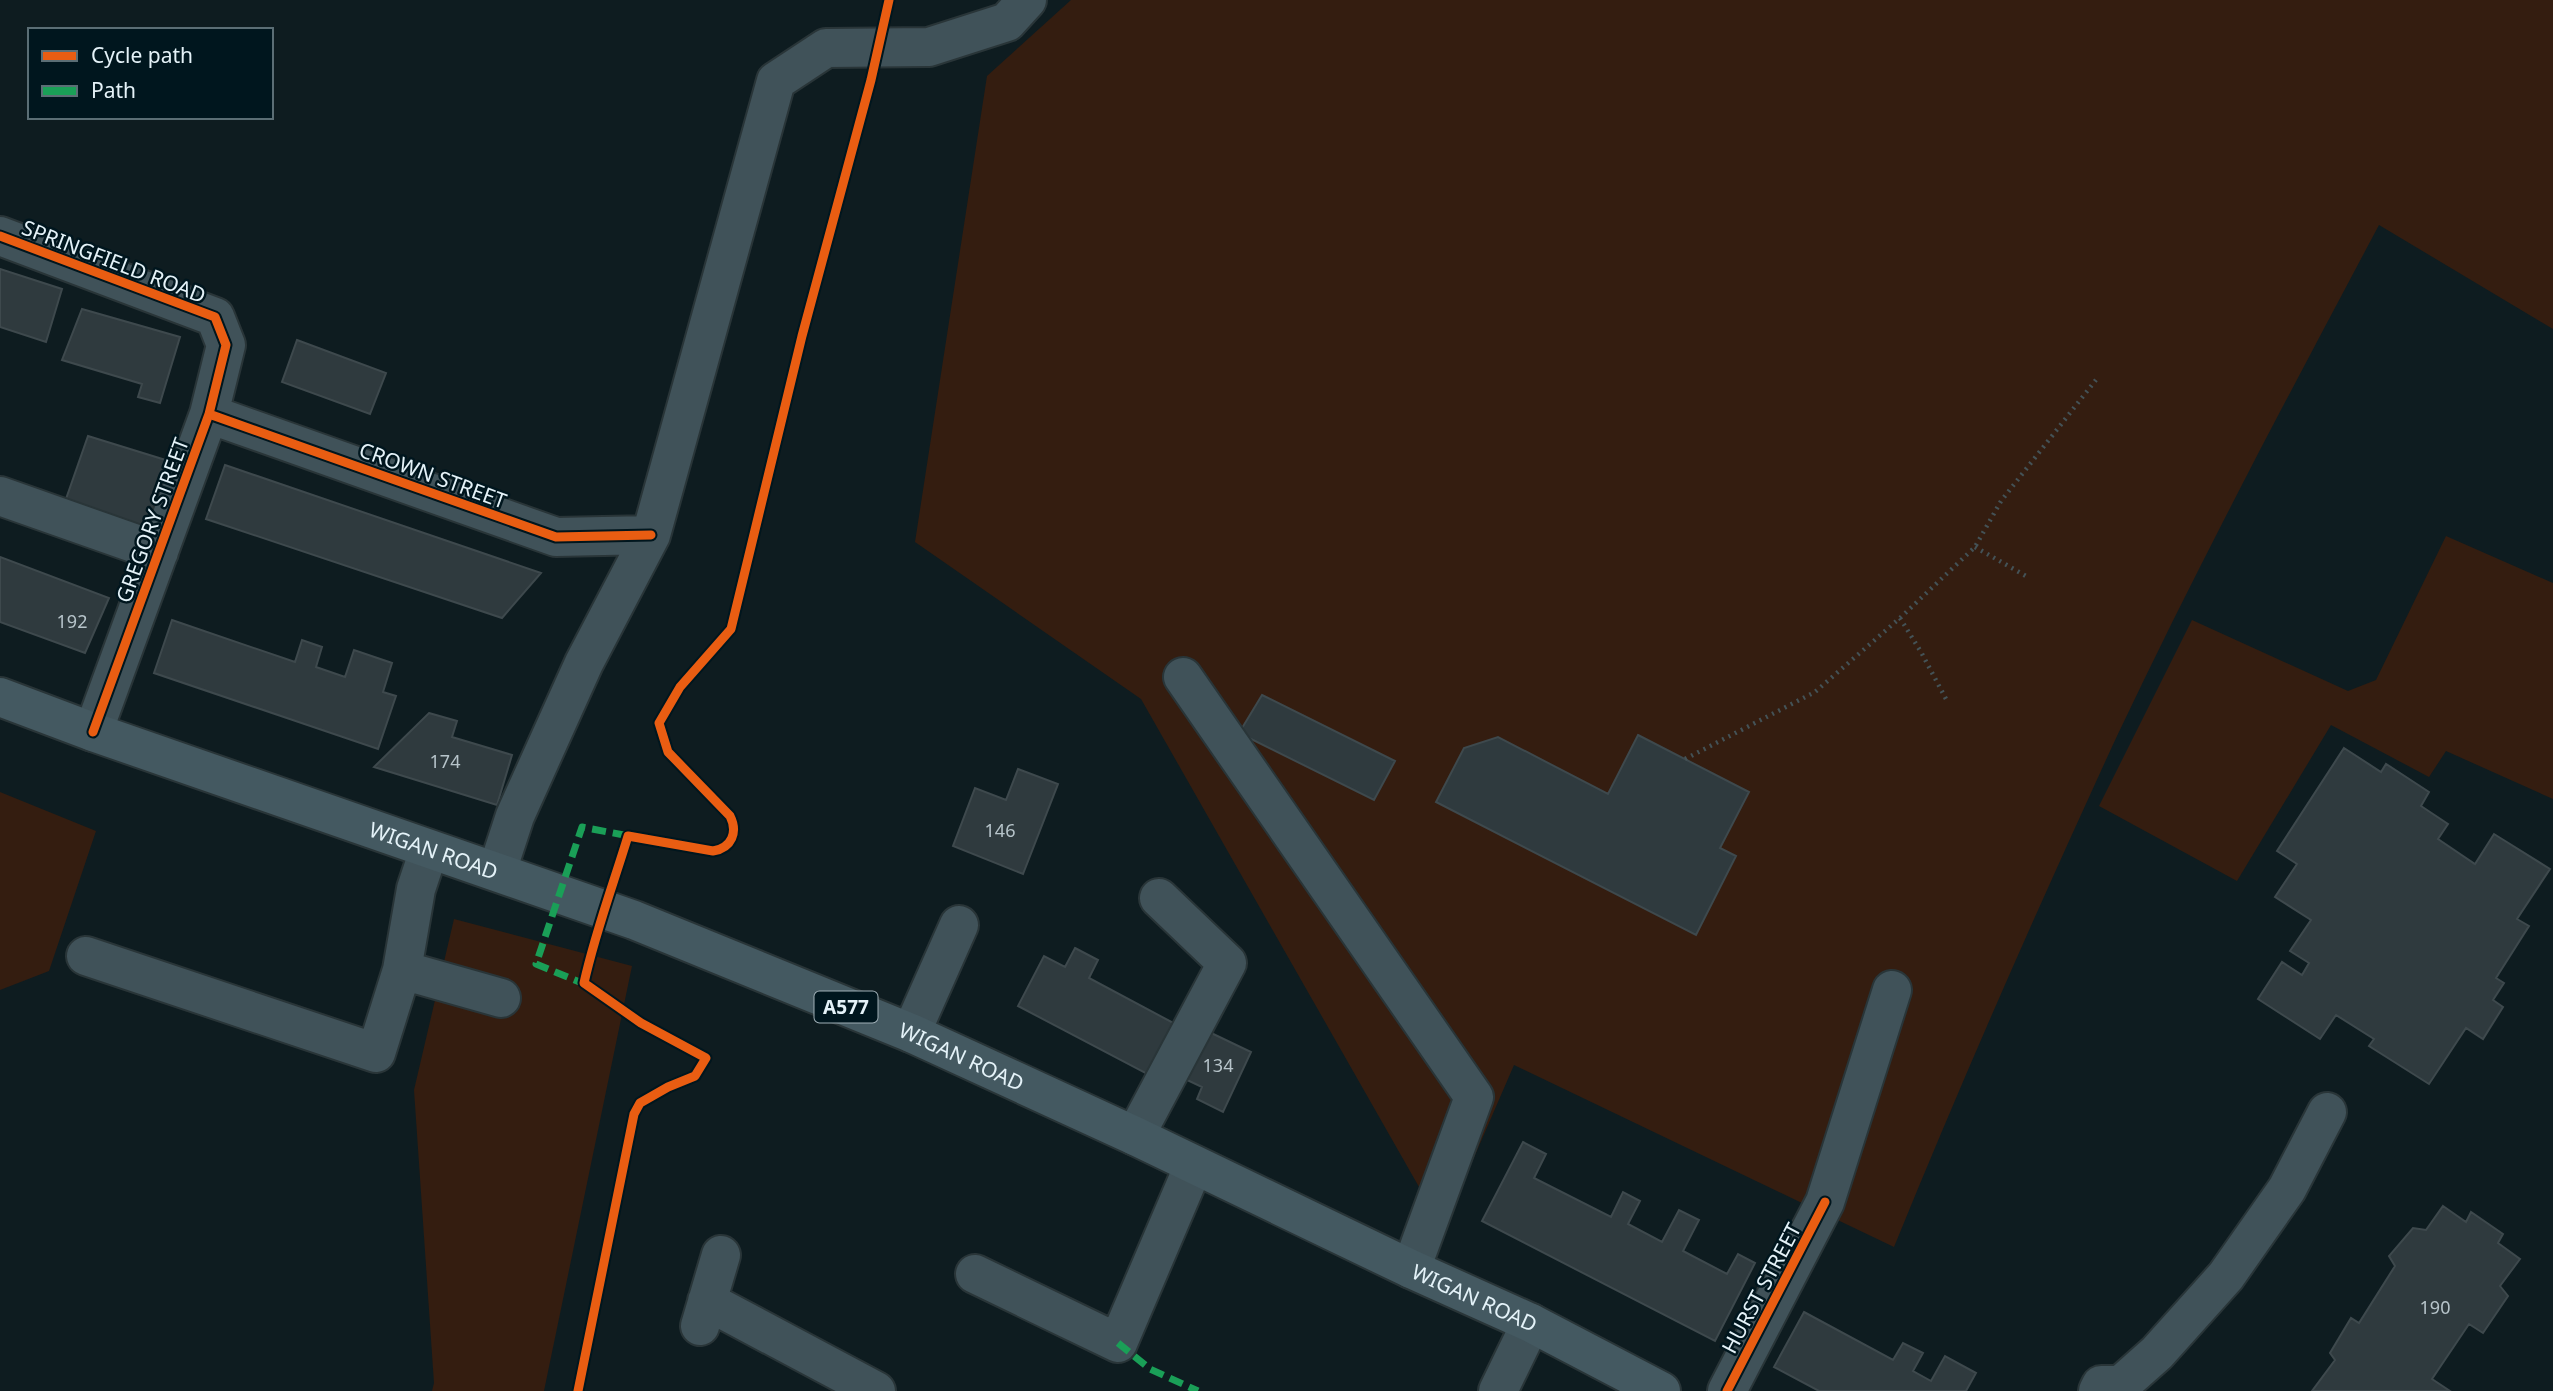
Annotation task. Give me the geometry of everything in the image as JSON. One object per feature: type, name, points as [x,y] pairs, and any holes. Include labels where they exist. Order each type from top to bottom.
[{"type":"highway","name":"WIGAN ROAD","points":[[0,697],[93,732],[634,920],[911,1033],[1135,1136],[1410,1269],[1531,1323],[1661,1391]]},
{"type":"street","points":[[496,871],[515,816],[584,663],[651,535],[776,81],[826,48],[929,47],[1007,22],[1027,0]]},
{"type":"street","name":"SPRINGFIELD ROAD","points":[[0,236],[215,317]]},
{"type":"street","name":"GREGORY STREET","points":[[93,732],[209,414],[226,345],[215,317]]},
{"type":"street","name":"CROWN STREET","points":[[209,414],[556,537],[651,535]]},
{"type":"street","points":[[0,496],[159,552]]},
{"type":"street","points":[[1183,677],[1474,1097],[1410,1269]]},
{"type":"street","points":[[86,956],[376,1052],[402,970],[416,888],[429,850]]},
{"type":"street","points":[[1135,1136],[1227,963],[1159,898]]},
{"type":"street","points":[[911,1033],[959,925]]},
{"type":"street","points":[[402,970],[501,998]]},
{"type":"street","name":"HURST STREET","points":[[1727,1391],[1825,1202],[1892,990]]},
{"type":"street","points":[[2099,1388],[2121,1385],[2157,1353],[2226,1276],[2287,1189],[2327,1112]]},
{"type":"street","points":[[975,1273],[1118,1343],[1194,1165]]},
{"type":"street","points":[[721,1255],[703,1314],[876,1391]]},
{"type":"street","points":[[1498,1391],[1531,1323]]},
{"type":"path","points":[[1685,760],[1815,692],[1900,618],[1975,547],[2001,501],[2099,376]]},
{"type":"path","points":[[1975,547],[2025,576]]},
{"type":"path","points":[[1900,618],[1922,652],[1946,699]]},
{"type":"shaded area","points":[[1071,0],[2553,0],[2553,329],[2379,225],[2212,543],[2117,736],[2002,990],[1894,1247],[1514,1065],[1443,1229],[1141,699],[915,542],[987,76]]},
{"type":"shaded area","points":[[2446,536],[2553,583],[2553,799],[2446,751],[2429,777],[2331,725],[2237,881],[2099,806],[2192,620],[2348,691],[2376,680]]},
{"type":"shaded area","points":[[0,792],[96,831],[49,971],[0,990]]},
{"type":"shaded area","points":[[454,919],[632,966],[544,1391],[432,1391],[434,1383],[414,1090]]},
{"type":"building","points":[[0,269],[62,289],[46,342],[0,327]]},
{"type":"building","points":[[82,309],[180,337],[160,403],[138,397],[142,384],[62,360]]},
{"type":"building","points":[[297,340],[386,373],[370,414],[282,382]]},
{"type":"building","points":[[88,436],[172,462],[149,529],[66,499]]},
{"type":"building","points":[[225,465],[541,573],[502,618],[206,519]]},
{"type":"building","points":[[0,557],[109,598],[85,653],[0,622]]},
{"type":"building","points":[[172,620],[295,662],[302,640],[322,647],[316,667],[345,677],[354,650],[392,663],[383,692],[396,696],[378,749],[154,673]]},
{"type":"building","points":[[1262,695],[1395,761],[1374,800],[1239,733]]},
{"type":"building","points":[[429,713],[457,721],[452,737],[512,755],[497,805],[374,767]]},
{"type":"building","points":[[1638,735],[1749,792],[1720,848],[1736,856],[1696,935],[1436,802],[1464,748],[1498,737],[1608,794]]},
{"type":"building","points":[[2344,748],[2381,772],[2386,764],[2429,792],[2421,806],[2448,824],[2438,839],[2475,864],[2494,834],[2550,869],[2517,919],[2529,926],[2496,978],[2504,983],[2493,1000],[2503,1007],[2483,1039],[2466,1028],[2429,1084],[2369,1046],[2374,1039],[2336,1015],[2320,1039],[2258,999],[2282,962],[2302,975],[2309,963],[2290,951],[2311,920],[2275,897],[2297,864],[2277,851]]},
{"type":"building","points":[[1018,769],[1058,784],[1023,874],[953,846],[975,788],[1006,800]]},
{"type":"building","points":[[1075,948],[1098,960],[1089,978],[1179,1026],[1153,1077],[1018,1006],[1044,956],[1065,967]]},
{"type":"building","points":[[1207,1031],[1251,1052],[1223,1112],[1197,1099],[1202,1087],[1185,1079]]},
{"type":"building","points":[[1523,1142],[1546,1154],[1534,1178],[1611,1217],[1623,1192],[1640,1201],[1628,1224],[1662,1242],[1679,1210],[1699,1220],[1683,1251],[1727,1274],[1738,1254],[1755,1263],[1715,1341],[1482,1221]]},
{"type":"building","points":[[2443,1206],[2466,1222],[2471,1212],[2503,1234],[2498,1243],[2520,1259],[2500,1286],[2508,1296],[2483,1333],[2469,1324],[2432,1379],[2450,1391],[2312,1391],[2335,1360],[2330,1353],[2351,1318],[2359,1323],[2395,1266],[2389,1256],[2413,1228],[2426,1230]]},
{"type":"building","points":[[1804,1312],[1893,1360],[1903,1343],[1923,1353],[1913,1371],[1931,1381],[1945,1356],[1976,1373],[1966,1391],[1819,1391],[1774,1367]]},
{"type":"marked path","points":[[587,985],[536,964],[582,827],[634,837]]},
{"type":"marked path","points":[[1118,1343],[1150,1369],[1198,1391]]},
{"type":"cycle path","points":[[578,1391],[634,1114],[640,1103],[695,1076],[706,1058],[641,1023],[584,983],[628,836],[713,851],[725,847],[732,838],[730,816],[668,752],[659,723],[680,687],[731,629],[802,336],[871,80],[889,0]]},
{"type":"cycle path","points":[[0,236],[215,317],[226,345],[209,414],[93,732]]},
{"type":"cycle path","points":[[209,414],[556,537],[651,535]]},
{"type":"cycle path","points":[[1727,1391],[1825,1202]]}]
